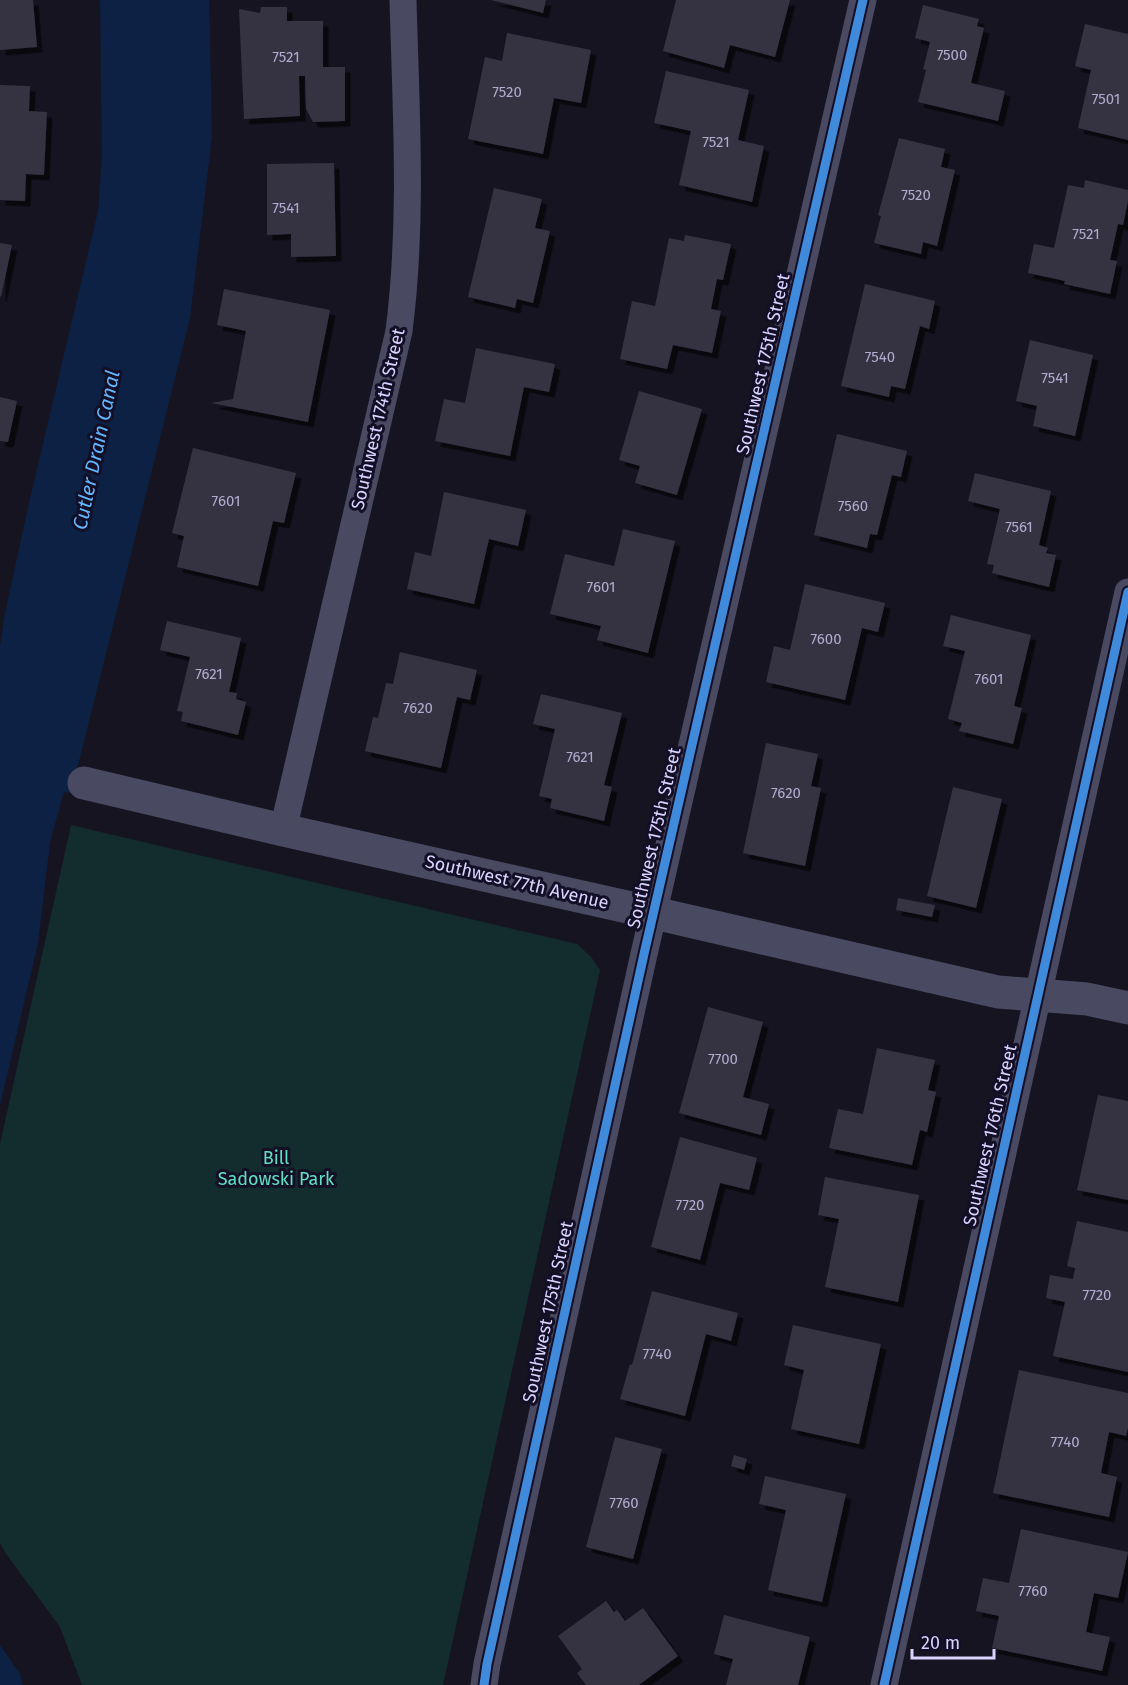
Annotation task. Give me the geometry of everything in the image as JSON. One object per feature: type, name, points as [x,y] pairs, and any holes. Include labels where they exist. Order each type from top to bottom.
[{"type":"street","name":"Southwest 174th Street","points":[[283,830],[399,331],[408,202],[403,0]]},
{"type":"street","name":"Southwest 175th Street","points":[[484,1685],[654,913],[863,0]]},
{"type":"street","name":"Southwest 176th Street","points":[[884,1685],[1128,593]]},
{"type":"street","name":"Southwest 77th Avenue","points":[[84,783],[998,992],[1087,999],[1128,1008]]},
{"type":"green space","name":"Bill Sadowski Park","points":[[71,825],[577,944],[591,957],[600,970],[443,1685],[82,1685],[60,1627],[0,1543],[0,1144]]},
{"type":"water","name":"Cutler Drain Canal","points":[[100,0],[209,0],[212,136],[190,318],[71,793],[64,792],[50,842],[38,943],[0,1105],[0,646],[29,503],[98,211],[102,156]]},
{"type":"water","points":[[0,1645],[20,1674],[23,1685],[0,1685]]},
{"type":"building","points":[[0,0],[33,0],[37,47],[0,50]]},
{"type":"building","points":[[491,0],[546,0],[543,13]]},
{"type":"building","points":[[676,0],[790,0],[775,57],[730,45],[724,68],[663,51]]},
{"type":"building","points":[[923,5],[979,19],[977,26],[984,28],[971,83],[1005,91],[998,121],[918,102],[930,42],[915,38]]},
{"type":"building","points":[[261,7],[287,7],[287,21],[323,21],[323,67],[345,67],[345,121],[313,122],[306,109],[305,76],[299,76],[300,116],[244,119],[239,9],[260,13]]},
{"type":"building","points":[[1085,24],[1128,34],[1128,140],[1078,128],[1091,70],[1075,66]]},
{"type":"building","points":[[507,33],[591,50],[581,103],[554,98],[543,154],[468,139],[485,57],[502,61]]},
{"type":"building","points":[[666,71],[749,90],[738,140],[764,146],[752,202],[679,185],[691,131],[654,123]]},
{"type":"building","points":[[0,85],[30,86],[29,111],[47,112],[44,175],[26,174],[25,201],[0,200]]},
{"type":"building","points":[[899,138],[945,149],[941,167],[955,170],[937,246],[923,242],[921,254],[874,243],[881,216],[878,215]]},
{"type":"building","points":[[334,163],[336,256],[291,257],[291,234],[267,235],[267,164]]},
{"type":"building","points":[[1085,180],[1128,190],[1123,225],[1118,224],[1110,260],[1117,261],[1110,294],[1028,273],[1034,244],[1054,248],[1068,185],[1084,188]]},
{"type":"building","points":[[494,188],[542,199],[535,228],[550,231],[533,303],[517,299],[515,308],[468,297]]},
{"type":"building","points":[[685,235],[731,244],[723,280],[717,279],[711,309],[721,311],[712,353],[673,345],[667,369],[620,359],[632,301],[655,306],[669,238],[684,241]]},
{"type":"building","points":[[0,243],[12,245],[1,297],[0,296]]},
{"type":"building","points":[[865,284],[935,301],[929,329],[920,326],[905,389],[891,386],[889,397],[841,386]]},
{"type":"building","points":[[224,289],[330,310],[308,422],[211,403],[233,399],[246,331],[217,325]]},
{"type":"building","points":[[1030,340],[1093,355],[1075,436],[1033,426],[1037,406],[1016,401]]},
{"type":"building","points":[[476,348],[555,364],[549,392],[524,387],[510,456],[435,441],[444,399],[465,403]]},
{"type":"building","points":[[639,391],[702,409],[677,495],[635,483],[640,466],[619,460]]},
{"type":"building","points":[[0,397],[17,401],[8,442],[0,441]]},
{"type":"building","points":[[837,434],[907,451],[901,477],[892,475],[877,535],[870,534],[867,548],[814,535]]},
{"type":"building","points":[[193,448],[296,473],[284,523],[273,521],[258,586],[177,567],[184,536],[172,533]]},
{"type":"building","points":[[975,473],[1051,491],[1039,545],[1048,548],[1046,553],[1056,555],[1049,587],[992,573],[994,565],[987,564],[1000,509],[968,501]]},
{"type":"building","points":[[444,492],[526,510],[518,546],[489,539],[474,604],[407,589],[415,552],[431,556]]},
{"type":"building","points":[[623,529],[675,541],[648,653],[597,640],[601,626],[550,614],[565,554],[614,566]]},
{"type":"building","points":[[805,584],[885,603],[878,632],[862,628],[845,700],[766,682],[774,646],[790,650]]},
{"type":"building","points":[[951,615],[1031,635],[1014,706],[1022,708],[1013,744],[959,731],[962,723],[948,719],[965,651],[943,646]]},
{"type":"building","points":[[167,621],[241,638],[229,692],[237,693],[236,699],[246,702],[238,735],[181,721],[183,712],[177,711],[190,657],[160,650]]},
{"type":"building","points":[[400,652],[477,670],[470,700],[457,697],[441,768],[365,751],[373,717],[378,718],[386,683],[393,684]]},
{"type":"building","points":[[541,694],[622,713],[604,785],[612,787],[604,821],[550,808],[552,799],[539,796],[555,729],[533,724]]},
{"type":"building","points":[[766,743],[818,754],[811,786],[821,788],[805,866],[743,853]]},
{"type":"building","points":[[953,787],[1002,799],[976,908],[927,896]]},
{"type":"building","points":[[898,898],[935,905],[932,917],[896,910]]},
{"type":"building","points":[[708,1007],[763,1022],[743,1097],[769,1104],[761,1135],[679,1113]]},
{"type":"building","points":[[877,1048],[935,1060],[928,1090],[936,1092],[927,1132],[920,1130],[912,1165],[829,1148],[838,1109],[863,1114]]},
{"type":"building","points":[[1098,1095],[1128,1101],[1128,1200],[1077,1190]]},
{"type":"building","points":[[680,1137],[757,1158],[749,1190],[720,1183],[700,1260],[651,1247]]},
{"type":"building","points":[[825,1177],[919,1195],[898,1302],[825,1287],[839,1219],[818,1215]]},
{"type":"building","points":[[1077,1221],[1128,1232],[1128,1372],[1053,1356],[1065,1302],[1046,1298],[1050,1275],[1073,1279],[1075,1268],[1067,1266]]},
{"type":"building","points":[[652,1291],[738,1313],[731,1341],[706,1334],[685,1416],[620,1399],[630,1364],[632,1365]]},
{"type":"building","points":[[793,1325],[881,1344],[859,1444],[791,1429],[804,1370],[784,1365]]},
{"type":"building","points":[[1019,1370],[1128,1393],[1126,1436],[1109,1432],[1101,1473],[1117,1477],[1109,1517],[993,1493]]},
{"type":"building","points":[[615,1437],[662,1449],[633,1559],[586,1547]]},
{"type":"building","points":[[734,1455],[747,1459],[744,1470],[731,1466]]},
{"type":"building","points":[[765,1476],[846,1494],[822,1602],[768,1590],[786,1510],[759,1504]]},
{"type":"building","points":[[1021,1529],[1128,1552],[1118,1598],[1094,1593],[1086,1632],[1110,1637],[1102,1671],[992,1648],[999,1616],[976,1611],[983,1578],[1009,1583]]},
{"type":"building","points":[[606,1601],[625,1621],[643,1608],[678,1656],[639,1685],[586,1685],[577,1673],[582,1669],[558,1636]]},
{"type":"building","points":[[724,1615],[810,1637],[798,1685],[726,1685],[733,1659],[714,1654]]},
{"type":"cycle path","points":[[484,1685],[644,954],[863,0]]},
{"type":"cycle path","points":[[884,1685],[1128,592]]}]
